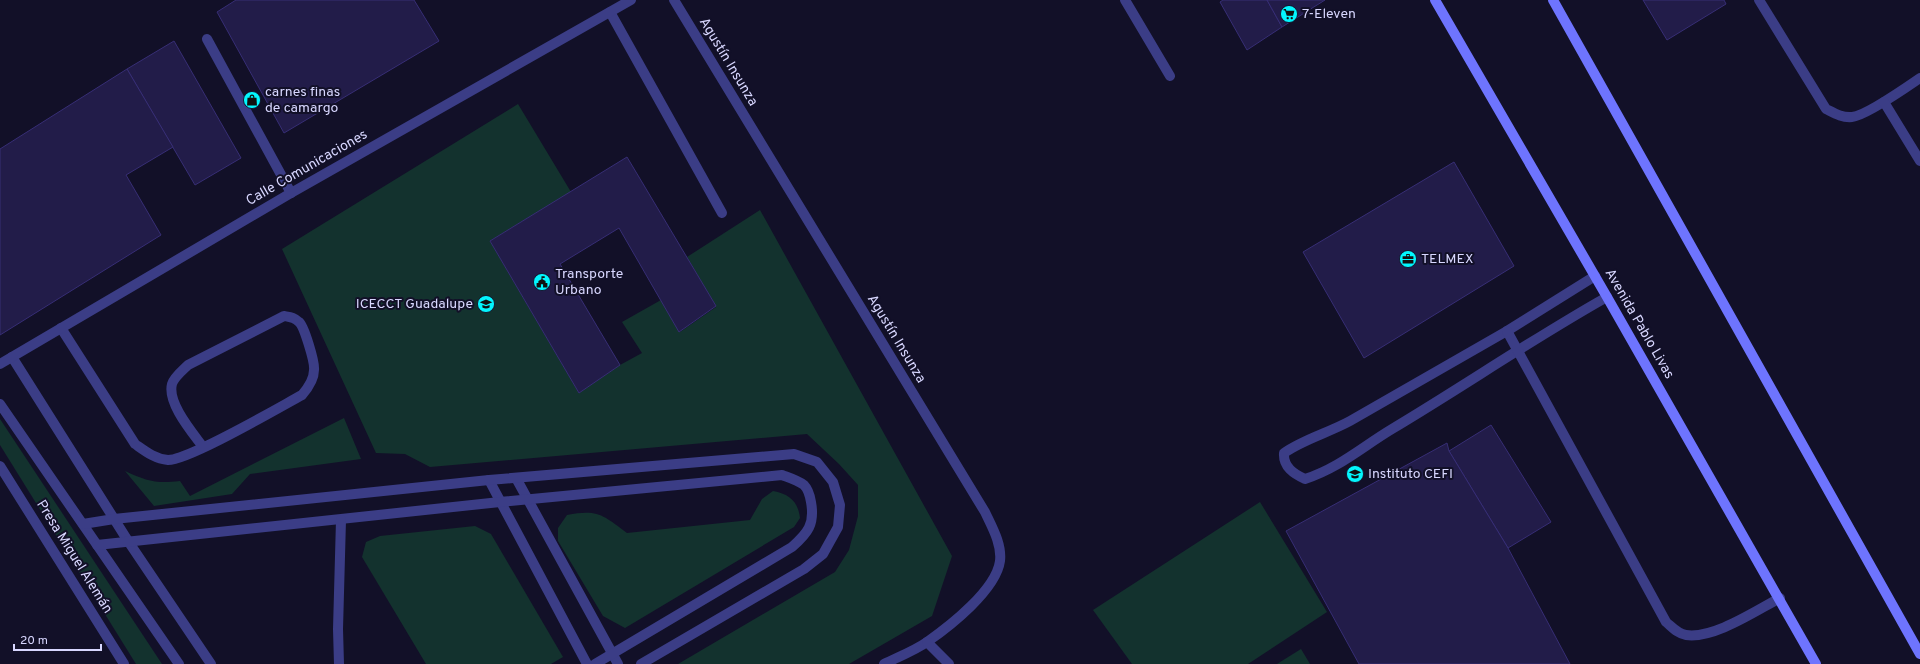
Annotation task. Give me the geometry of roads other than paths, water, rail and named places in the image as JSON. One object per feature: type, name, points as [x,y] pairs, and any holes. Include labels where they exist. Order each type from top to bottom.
[{"type":"main road","name":"Avenida Pablo Livas","points":[[1434,0],[1595,276],[1780,598],[1816,664]]},
{"type":"main road","points":[[1553,0],[1920,654]]},
{"type":"street","name":"Calle Comunicaciones","points":[[0,364],[291,192],[631,0]]},
{"type":"street","name":"Agustín Insunza","points":[[674,0],[985,512],[998,540],[1000,562],[991,582],[966,612],[927,642],[884,664]]},
{"type":"street","points":[[1125,0],[1170,76]]},
{"type":"street","points":[[1759,0],[1811,87],[1826,108],[1839,116],[1853,117],[1884,102],[1920,78]]},
{"type":"street","points":[[610,12],[722,213]]},
{"type":"street","points":[[207,39],[291,192]]},
{"type":"street","points":[[1884,102],[1920,160]]},
{"type":"street","points":[[1595,276],[1508,331],[1339,427],[1292,448],[1284,453],[1284,459],[1292,473],[1305,479],[1332,469],[1376,439],[1518,349],[1607,297]]},
{"type":"street","points":[[61,328],[136,444],[154,456],[168,460],[203,447],[302,395],[308,388],[314,369],[304,329],[299,322],[293,318],[284,316],[188,365],[172,384],[172,394],[175,406],[203,447]]},
{"type":"street","points":[[1508,331],[1666,622],[1675,630],[1685,635],[1699,635],[1718,629],[1780,598]]},
{"type":"street","points":[[12,357],[128,541],[211,664]]},
{"type":"street","points":[[0,404],[179,664]]},
{"type":"street","points":[[83,524],[114,519],[489,480],[794,454],[817,462],[833,482],[840,505],[838,527],[823,554],[804,569],[641,664]]},
{"type":"street","name":"Presa Miguel Alemán","points":[[0,466],[124,664]]},
{"type":"street","points":[[97,545],[528,499],[782,475],[797,480],[805,487],[810,496],[813,514],[810,527],[802,538],[792,547],[595,664]]},
{"type":"street","points":[[516,478],[618,664]]},
{"type":"street","points":[[489,480],[587,664]]},
{"type":"street","points":[[339,664],[338,629],[342,520]]},
{"type":"street","points":[[927,642],[949,664]]},
{"type":"place","name":"7-Eleven","points":[[1289,14]]},
{"type":"place","name":"carnes finas de camargo","points":[[252,100]]},
{"type":"place","name":"TELMEX","points":[[1408,259]]},
{"type":"place","name":"Transporte Urbano","points":[[542,282]]},
{"type":"place","name":"ICECCT Guadalupe","points":[[486,304]]},
{"type":"place","name":"Instituto CEFI","points":[[1355,474]]}]
